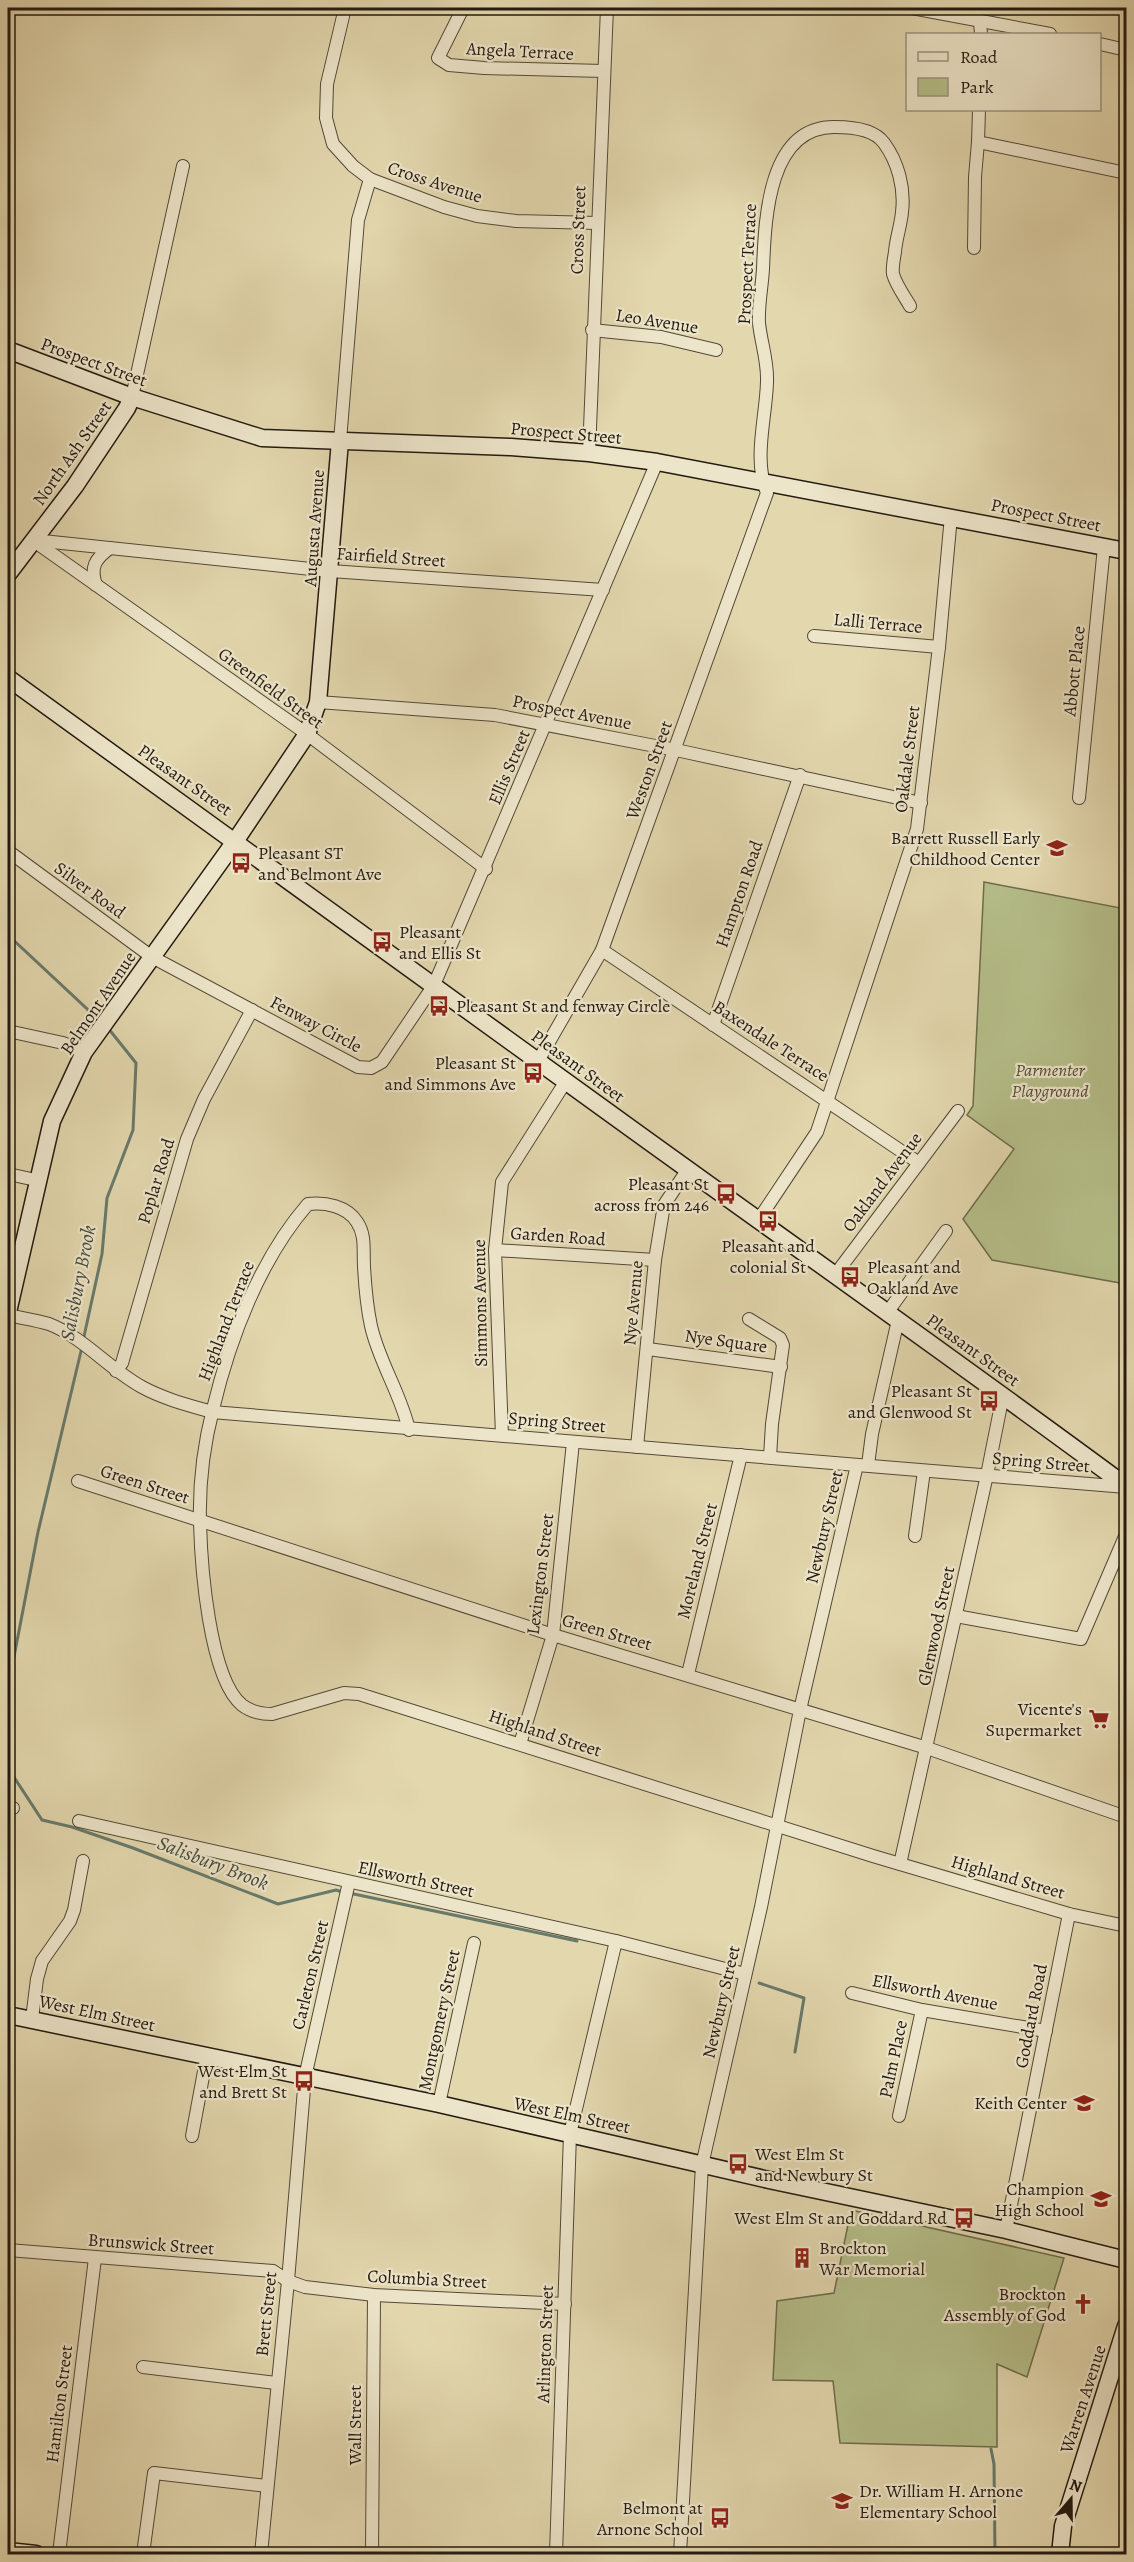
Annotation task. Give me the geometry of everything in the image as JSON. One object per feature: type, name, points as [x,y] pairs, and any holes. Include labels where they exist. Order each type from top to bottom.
[{"type":"street","name":"Cross Avenue","points":[[345,8],[327,84],[326,117],[333,144],[353,166],[370,179],[444,207],[477,216],[516,221],[597,223]]},
{"type":"street","name":"Angela Terrace","points":[[463,8],[438,58],[449,65],[603,71]]},
{"type":"street","name":"Cross Street","points":[[588,453],[607,8]]},
{"type":"street","points":[[912,8],[1045,33]]},
{"type":"street","points":[[980,21],[981,33]]},
{"type":"street","points":[[1101,44],[1126,50]]},
{"type":"street","points":[[974,248],[979,111]]},
{"type":"street","name":"Prospect Terrace","points":[[762,482],[760,467],[767,381],[766,359],[759,324],[765,223],[770,193],[782,159],[794,143],[813,132],[831,127],[857,128],[882,140],[893,156],[902,183],[903,210],[895,244],[893,274],[910,306]]},
{"type":"street","points":[[978,142],[1126,173]]},
{"type":"street","name":"North Ash Street","points":[[8,574],[75,486],[128,408],[183,166]]},
{"type":"street","name":"Cross Avenue","points":[[364,197],[370,179]]},
{"type":"street","name":"Augusta Avenue","points":[[236,840],[307,735],[318,702],[358,220],[364,197]]},
{"type":"street","name":"Leo Avenue","points":[[592,330],[661,337],[716,350]]},
{"type":"street","name":"Prospect Street","points":[[8,350],[132,397],[262,438],[500,447],[588,453],[657,462],[1126,551]]},
{"type":"street","name":"Ellis Street","points":[[434,985],[486,869],[657,462]]},
{"type":"street","name":"Weston Street","points":[[538,1061],[602,950],[755,531],[767,493],[762,482]]},
{"type":"street","name":"Oakdale Street","points":[[759,1219],[817,1132],[910,852],[921,803],[951,516]]},
{"type":"street","name":"Fairfield Street","points":[[33,540],[330,571],[603,591]]},
{"type":"street","name":"Greenfield Street","points":[[33,540],[307,735],[486,869]]},
{"type":"street","name":"Abbott Place","points":[[1079,798],[1104,547]]},
{"type":"street","points":[[96,585],[92,574],[93,565],[110,548]]},
{"type":"street","name":"Lalli Terrace","points":[[814,636],[939,647]]},
{"type":"street","name":"Pleasant Street","points":[[8,678],[236,840],[538,1061],[1003,1395],[1126,1487]]},
{"type":"street","name":"Prospect Avenue","points":[[318,702],[495,716],[800,775],[921,803]]},
{"type":"street","name":"Hampton Road","points":[[713,1025],[800,775]]},
{"type":"street","name":"Belmont Avenue","points":[[8,1314],[36,1180],[52,1121],[84,1052],[236,840]]},
{"type":"street","name":"Silver Road","points":[[8,852],[152,957]]},
{"type":"street","name":"Baxendale Terrace","points":[[602,950],[919,1163]]},
{"type":"street","name":"Fenway Circle","points":[[152,957],[358,1067],[371,1068],[382,1062],[434,985]]},
{"type":"street","name":"Poplar Road","points":[[116,1371],[122,1363],[187,1139],[204,1099],[252,1010]]},
{"type":"street","points":[[8,1031],[63,1043],[84,1052]]},
{"type":"street","name":"Simmons Avenue","points":[[502,1435],[495,1250],[502,1182],[566,1081]]},
{"type":"street","name":"Oakland Avenue","points":[[835,1275],[958,1111]]},
{"type":"street","name":"Nye Avenue","points":[[637,1447],[655,1260],[664,1205],[688,1169]]},
{"type":"street","points":[[8,1174],[36,1180]]},
{"type":"street","name":"Highland Terrace","points":[[212,1412],[251,1297],[274,1250],[308,1204],[325,1202],[338,1207],[356,1219],[363,1234],[364,1268],[371,1326],[385,1368],[406,1415],[409,1430]]},
{"type":"street","points":[[892,1316],[946,1231]]},
{"type":"street","name":"Garden Road","points":[[495,1250],[655,1260]]},
{"type":"street","name":"Spring Street","points":[[8,1314],[48,1324],[74,1338],[116,1371],[161,1396],[212,1412],[409,1430],[502,1435],[1126,1487]]},
{"type":"street","name":"Newbury Street","points":[[680,2554],[702,2165],[778,1825],[800,1710],[872,1434],[892,1316]]},
{"type":"street","points":[[749,1319],[780,1338],[783,1345],[781,1367]]},
{"type":"street","name":"Nye Square","points":[[648,1349],[781,1367],[772,1424],[770,1457]]},
{"type":"street","name":"Glenwood Street","points":[[900,1864],[1003,1395]]},
{"type":"street","name":"Highland Street","points":[[212,1412],[200,1521],[206,1590],[215,1651],[227,1684],[242,1705],[260,1714],[272,1714],[344,1693],[359,1694],[900,1864],[1069,1914],[1126,1926]]},
{"type":"street","name":"Lexington Street","points":[[520,1743],[553,1635],[573,1442]]},
{"type":"street","name":"Moreland Street","points":[[688,1674],[741,1455]]},
{"type":"street","points":[[915,1536],[924,1471]]},
{"type":"street","name":"Green Street","points":[[78,1481],[553,1635],[927,1748],[1126,1817]]},
{"type":"street","points":[[956,1616],[1081,1640],[1126,1534]]},
{"type":"street","name":"Ellsworth Street","points":[[79,1821],[253,1858],[348,1889],[616,1941],[745,1974]]},
{"type":"street","points":[[32,2019],[37,1979],[42,1961],[70,1921],[83,1861]]},
{"type":"street","name":"Carleton Street","points":[[305,2076],[348,1889]]},
{"type":"street","name":"Goddard Road","points":[[1006,2230],[1069,1914]]},
{"type":"street","name":"Arlington Street","points":[[556,2554],[570,2134],[616,1941]]},
{"type":"street","name":"Montgomery Street","points":[[439,2104],[474,1943]]},
{"type":"street","name":"Ellsworth Avenue","points":[[852,1993],[922,2010],[1046,2031]]},
{"type":"street","name":"Palm Place","points":[[899,2116],[922,2010]]},
{"type":"street","name":"West Elm Street","points":[[8,2015],[439,2104],[702,2165],[1006,2230],[1126,2260]]},
{"type":"street","points":[[192,2136],[207,2055]]},
{"type":"street","name":"Brett Street","points":[[261,2554],[276,2383],[288,2281],[305,2076]]},
{"type":"street","name":"Brunswick Street","points":[[8,2250],[273,2271],[288,2281]]},
{"type":"street","name":"Hamilton Street","points":[[59,2554],[96,2258]]},
{"type":"street","name":"Columbia Street","points":[[288,2281],[305,2287],[374,2295],[565,2304]]},
{"type":"street","name":"Wall Street","points":[[372,2554],[374,2295]]},
{"type":"street","name":"Warren Avenue","points":[[1060,2554],[1063,2526],[1126,2326]]},
{"type":"street","points":[[143,2367],[276,2383]]},
{"type":"street","points":[[143,2554],[154,2473],[267,2486]]},
{"type":"street","points":[[8,2551],[36,2554]]},
{"type":"green space","name":"Parmenter Playground","points":[[984,882],[1126,909],[1126,1284],[992,1260],[963,1219],[1014,1149],[967,1115],[973,1106]]},
{"type":"green space","points":[[851,2210],[1064,2258],[1027,2377],[997,2364],[997,2447],[840,2443],[833,2381],[773,2380],[777,2301],[834,2293]]},
{"type":"waterway","name":"Salisbury Brook","points":[[8,935],[99,1020]]},
{"type":"waterway","name":"Salisbury Brook","points":[[83,1341],[102,1254],[107,1198],[133,1130],[136,1063],[108,1028]]},
{"type":"waterway","name":"Salisbury Brook","points":[[8,1688],[38,1532],[82,1347]]},
{"type":"waterway","name":"Salisbury Brook","points":[[8,1768],[42,1820],[72,1827],[133,1848],[278,1904],[336,1890],[342,1892]]},
{"type":"waterway","name":"Salisbury Brook","points":[[349,1893],[577,1941]]},
{"type":"waterway","name":"Salisbury Brook","points":[[759,1983],[804,1998],[795,2052]]},
{"type":"waterway","name":"Salisbury Brook","points":[[991,2449],[994,2464],[995,2554]]},
{"type":"place","name":"Barrett Russell Early Childhood Center","points":[[1057,848]]},
{"type":"place","name":"Pleasant ST and Belmont Ave","points":[[241,863]]},
{"type":"place","name":"Pleasant and Ellis St","points":[[382,942]]},
{"type":"place","name":"Pleasant St and fenway Circle","points":[[439,1006]]},
{"type":"place","name":"Pleasant St and Simmons Ave","points":[[533,1073]]},
{"type":"place","name":"Pleasant St across from 246","points":[[726,1194]]},
{"type":"place","name":"Pleasant and colonial St","points":[[768,1221]]},
{"type":"place","name":"Pleasant and Oakland Ave","points":[[850,1277]]},
{"type":"place","name":"Pleasant St and Glenwood St","points":[[989,1401]]},
{"type":"place","name":"Vicente's Supermarket","points":[[1099,1719]]},
{"type":"place","name":"West Elm St and Brett St","points":[[304,2081]]},
{"type":"place","name":"Keith Center","points":[[1084,2103]]},
{"type":"place","name":"West Elm St and Newbury St","points":[[738,2164]]},
{"type":"place","name":"Champion High School","points":[[1101,2199]]},
{"type":"place","name":"West Elm St and Goddard Rd","points":[[964,2218]]},
{"type":"place","name":"Brockton War Memorial","points":[[802,2258]]},
{"type":"place","name":"Brockton Assembly of God","points":[[1083,2304]]},
{"type":"place","name":"Dr. William H. Arnone Elementary School","points":[[842,2501]]},
{"type":"place","name":"Belmont at Arnone School","points":[[720,2518]]}]
